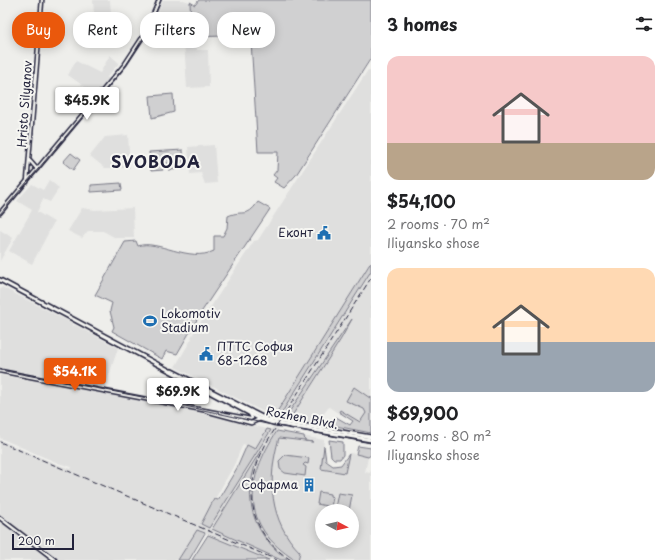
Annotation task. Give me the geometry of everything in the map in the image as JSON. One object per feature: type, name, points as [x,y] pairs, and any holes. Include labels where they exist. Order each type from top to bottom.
[{"type":"main road","name":"Rozhen Blvd.","points":[[0,280],[261,420],[371,440]]},
{"type":"main road","name":"Rozhen Blvd.","points":[[170,370],[269,420],[371,437]]},
{"type":"street","name":"Hristo Silyanov","points":[[27,182],[30,161],[42,0]]},
{"type":"street","points":[[0,212],[27,182],[125,64],[146,32],[159,0]]},
{"type":"street","points":[[30,161],[37,169]]},
{"type":"street","points":[[0,371],[250,419],[252,418],[250,414]]},
{"type":"street","points":[[206,411],[251,423],[261,420]]},
{"type":"street","points":[[0,518],[55,560]]},
{"type":"shaded area","points":[[93,0],[110,0],[111,12],[94,12]]},
{"type":"shaded area","points":[[163,0],[183,0],[190,2],[190,12],[158,12]]},
{"type":"shaded area","points":[[199,0],[371,0],[371,58],[296,175],[284,188],[274,182],[277,178],[273,175],[277,170],[278,152],[258,152],[251,48],[275,48],[275,12],[217,12],[217,36],[209,36],[209,12],[190,12],[190,2],[195,5]]},
{"type":"shaded area","points":[[184,48],[208,50],[209,87],[187,88]]},
{"type":"shaded area","points":[[110,55],[119,63],[107,77],[109,79],[96,95],[68,75],[76,61],[100,73]]},
{"type":"shaded area","points":[[368,70],[371,72],[371,262],[275,415],[268,414],[175,367],[192,338],[191,337],[254,241],[258,240]]},
{"type":"shaded area","points":[[173,94],[174,112],[152,118],[150,96]]},
{"type":"shaded area","points":[[128,135],[130,168],[105,168],[90,156],[105,137]]},
{"type":"shaded area","points":[[214,145],[217,183],[205,184],[201,173],[190,174],[188,147]]},
{"type":"shaded area","points":[[183,150],[184,169],[169,170],[168,163],[163,164],[163,170],[151,171],[149,152]]},
{"type":"shaded area","points":[[71,153],[80,160],[73,170],[63,162]]},
{"type":"shaded area","points":[[49,180],[59,188],[50,202],[43,199],[37,212],[54,222],[32,264],[9,251],[32,210],[17,201],[32,184],[43,190]]},
{"type":"shaded area","points":[[121,183],[122,190],[91,192],[91,185]]},
{"type":"shaded area","points":[[258,202],[270,209],[202,311],[177,354],[166,351],[162,359],[112,331],[114,327],[110,311],[112,303],[95,295],[125,242],[136,241],[138,246],[154,246],[184,253],[204,254],[214,251],[214,236],[223,236],[227,228],[228,216],[247,212]]},
{"type":"shaded area","points":[[82,208],[95,210],[133,208],[134,238],[116,238],[103,231],[88,231],[82,238],[68,231]]},
{"type":"shaded area","points":[[0,230],[13,238],[0,261]]},
{"type":"shaded area","points":[[371,262],[371,271],[279,417],[275,415]]},
{"type":"shaded area","points":[[371,271],[371,429],[340,410],[338,413],[329,407],[316,423],[290,419],[341,339],[349,323],[275,434],[260,460],[253,482],[254,506],[263,529],[279,549],[295,560],[288,560],[274,549],[260,532],[254,517],[250,491],[251,478],[259,454],[212,528],[210,526]]},
{"type":"shaded area","points":[[2,287],[72,323],[73,326],[75,325],[118,348],[105,387],[0,368],[0,289]]},
{"type":"shaded area","points":[[352,319],[290,419],[285,418]]},
{"type":"shaded area","points":[[0,375],[80,388],[152,403],[170,375],[189,384],[181,408],[267,429],[255,449],[243,444],[234,465],[201,524],[281,560],[269,560],[197,530],[178,560],[0,560],[0,440],[56,464],[71,469],[72,467],[58,463],[0,438]]},
{"type":"shaded area","points":[[189,384],[193,387],[195,394],[188,404],[183,402]]},
{"type":"shaded area","points":[[354,387],[370,398],[371,397],[371,433],[331,425],[336,417],[350,425],[353,421],[339,412],[340,410],[360,422],[366,413],[364,409],[346,401]]},
{"type":"shaded area","points":[[267,429],[271,430],[209,528],[201,524],[214,499],[218,500],[237,468],[247,445],[255,449]]},
{"type":"shaded area","points":[[277,431],[304,436],[305,441],[313,442],[279,438],[275,453],[272,484],[273,499],[282,527],[300,552],[298,560],[295,560],[277,546],[264,532],[257,517],[253,501],[254,484],[259,467],[266,449]]},
{"type":"shaded area","points":[[280,432],[324,440],[321,469],[344,473],[349,453],[356,454],[358,446],[370,448],[365,472],[370,473],[371,470],[371,560],[298,560],[300,552],[285,536],[274,507],[272,469]]},
{"type":"shaded area","points":[[329,440],[343,442],[343,455],[340,459],[334,459],[331,456]]},
{"type":"shaded area","points":[[324,446],[326,461],[333,466],[341,465],[349,454],[345,473],[321,469]]},
{"type":"shaded area","points":[[358,446],[371,448],[371,455],[368,457],[356,454]]},
{"type":"shaded area","points":[[261,450],[251,482],[250,496],[252,511],[257,524],[265,537],[275,549],[288,560],[281,560],[212,529]]},
{"type":"shaded area","points":[[285,455],[309,458],[308,464],[305,463],[303,465],[306,467],[305,476],[285,473],[280,469],[279,461]]},
{"type":"shaded area","points":[[319,492],[330,494],[330,496],[333,497],[332,504],[317,504]]},
{"type":"shaded area","points":[[338,493],[352,495],[350,504],[336,504]]},
{"type":"shaded area","points":[[197,530],[205,533],[189,560],[178,560]]},
{"type":"shaded area","points":[[208,535],[269,560],[192,560]]},
{"type":"tram line","points":[[0,214],[126,65],[147,32],[161,0]]},
{"type":"tram line","points":[[0,370],[153,399],[267,424],[371,443]]},
{"type":"railway","points":[[291,560],[276,548],[264,535],[257,521],[253,506],[252,490],[255,474],[260,457],[268,440],[371,278]]},
{"type":"railway","points":[[0,442],[277,560]]},
{"type":"place","name":"Еконт","points":[[324,233]]},
{"type":"place","name":"Lokomotiv Stadium","points":[[150,321]]},
{"type":"place","name":"ПТТС София 68-1268","points":[[206,354]]},
{"type":"place","name":"Софарма","points":[[309,485]]},
{"type":"district","name":"SVOBODA","points":[[156,162]]}]
